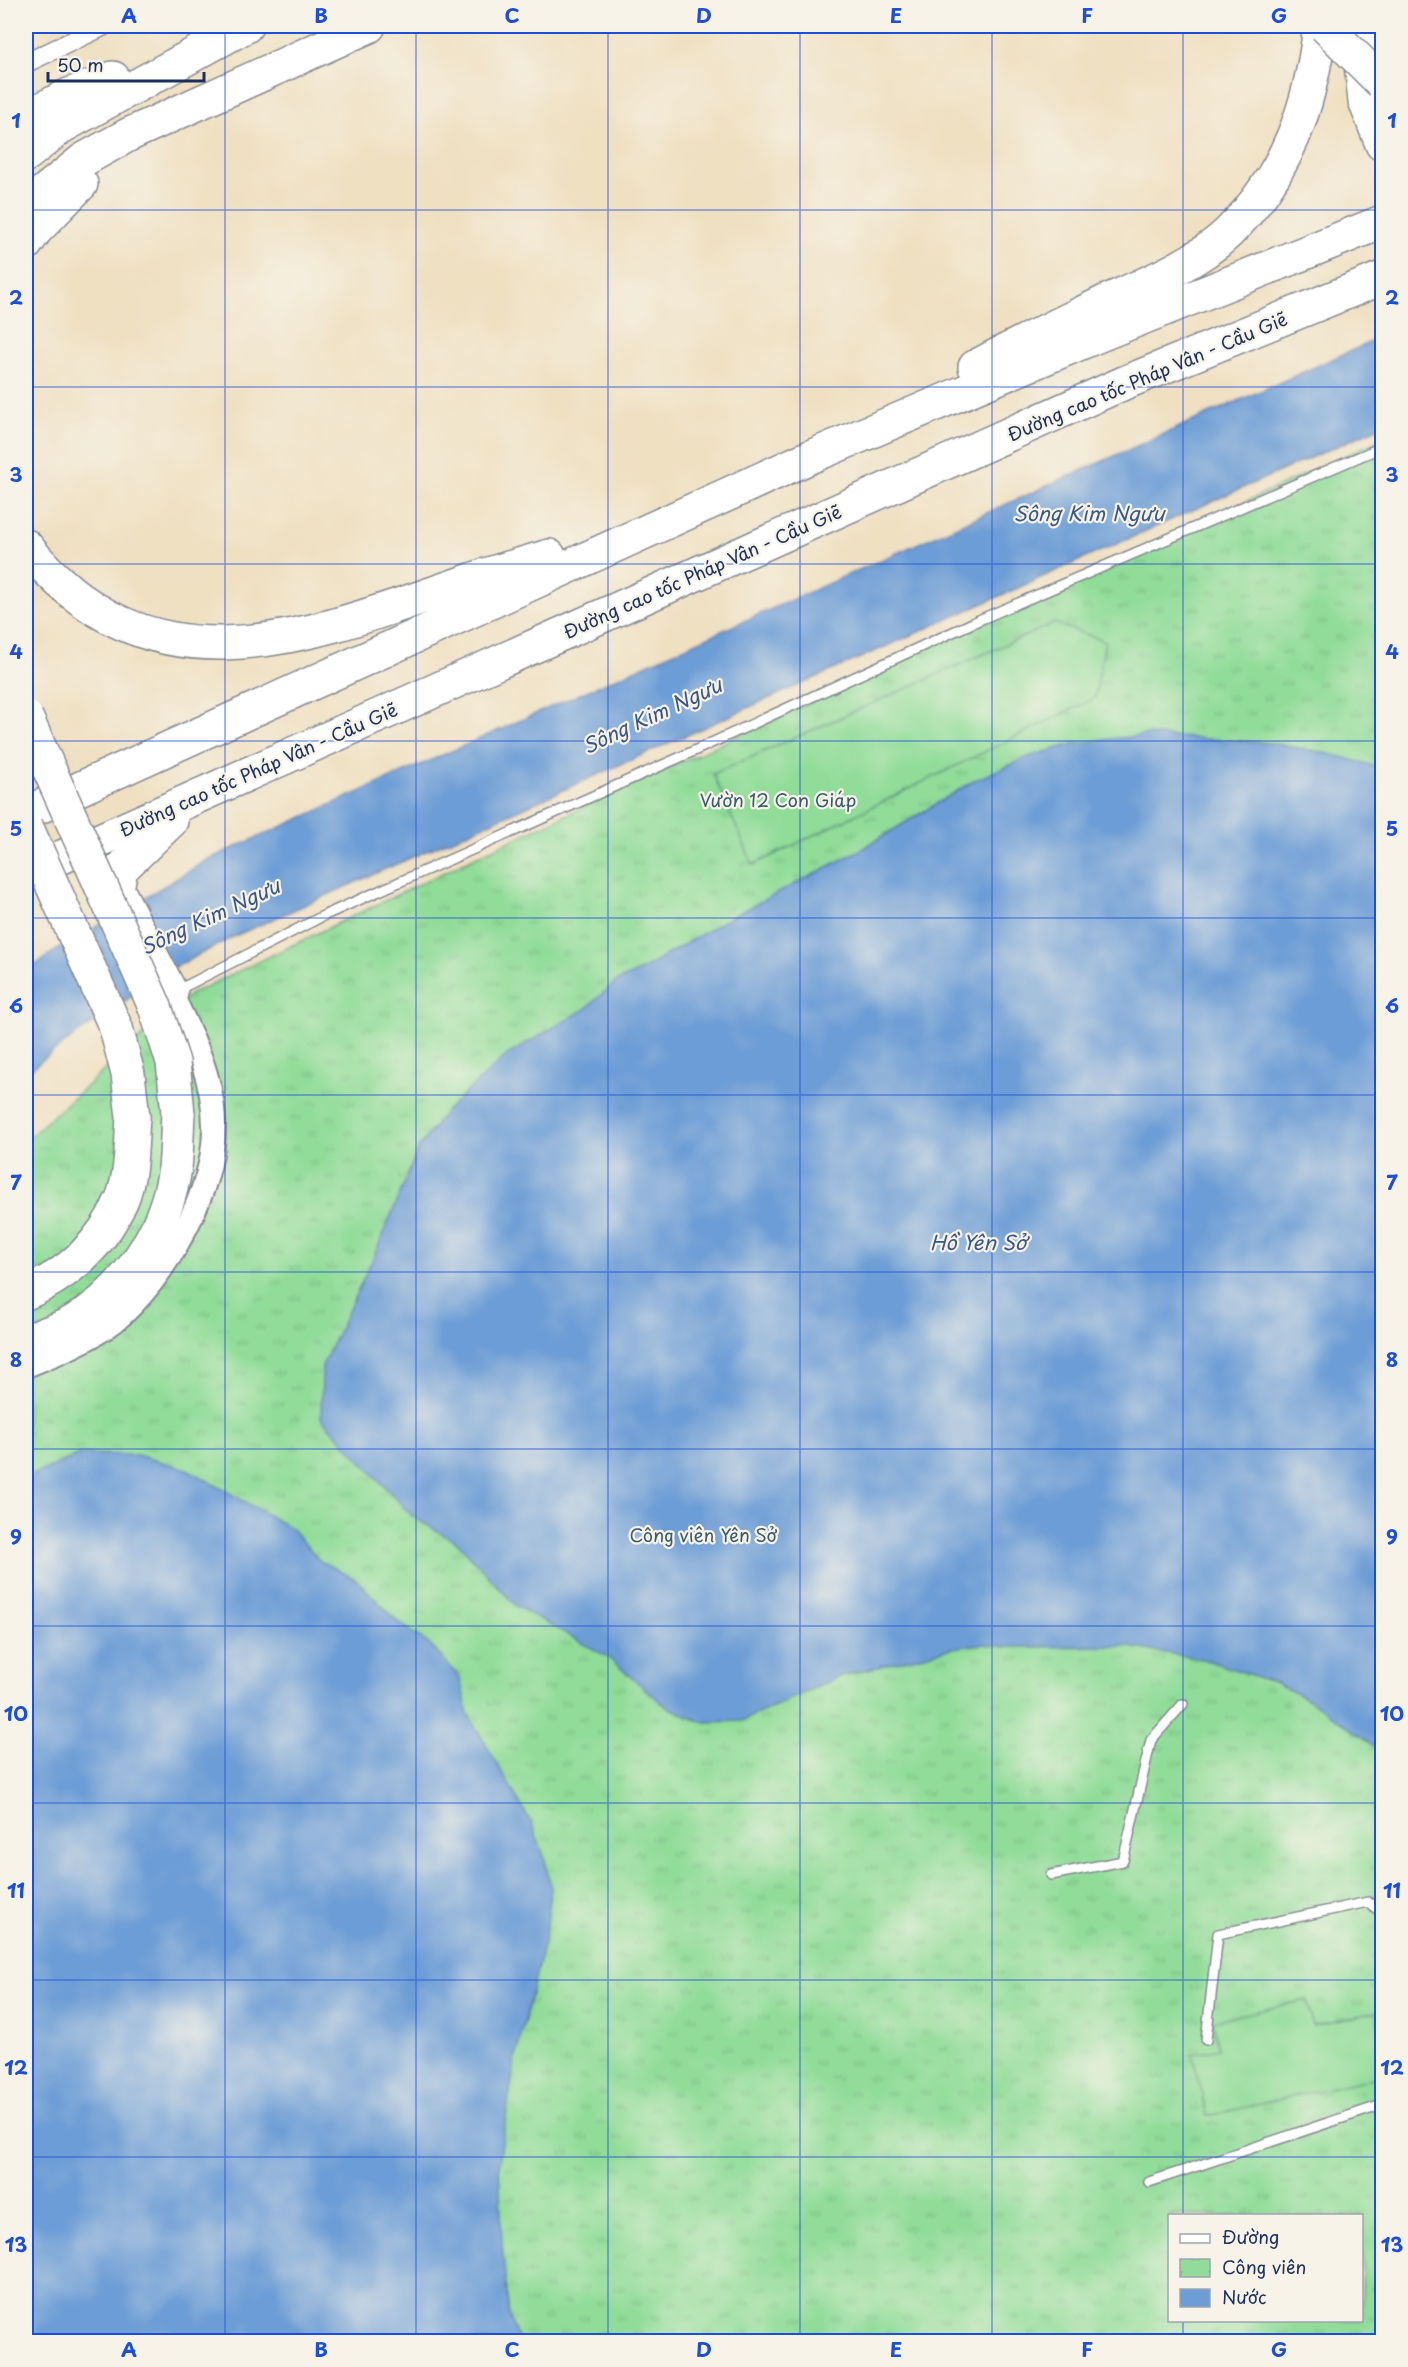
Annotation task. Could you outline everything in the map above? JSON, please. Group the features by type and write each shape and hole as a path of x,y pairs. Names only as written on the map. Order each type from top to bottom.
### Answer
{"highway":[{"path":"26,117 69,95 246,26"},
{"path":"26,155 61,127 246,26"},
{"path":"26,206 83,160 128,135 369,26"},
{"path":"810,457 1027,339 1175,270 1227,234 1259,198 1288,150 1305,109 1320,26"},
{"path":"1325,26 1383,83"},
{"path":"1357,26 1365,101 1383,144"},
{"path":"1366,26 1383,61"},
{"path":"26,244 73,190 197,102"},
{"path":"26,813 810,457 1102,334 1383,222"},
{"name":"Đường cao tốc Pháp Vân - Cầu Giẽ","path":"26,873 1124,383 1383,278"},
{"path":"26,546 64,587 94,609 128,626 170,639 214,643 264,642 370,615 474,578 671,520"},
{"path":"26,717 155,1007 173,1062 178,1113 175,1169 161,1217 141,1256 111,1295 72,1323 26,1341"},
{"path":"26,894 129,846 254,771"},
{"path":"168,986 117,889 121,868 171,821"},
{"path":"26,826 116,1028 128,1074 133,1117 130,1157 122,1197 105,1228 78,1262 49,1282 26,1293"}],"street":[{"path":"26,63 104,26"},
{"path":"26,1366 68,1349 115,1320 158,1276 187,1223 209,1174 214,1126 203,1057 168,986"}],"lane":[{"path":"168,986 683,756 979,620 1383,447"},
{"path":"1051,1875 1123,1861 1152,1740 1183,1704"},
{"path":"1206,2040 1218,1934 1368,1902 1383,1913"},
{"path":"1149,2182 1383,2105"}],"green space":[{"name":"Công viên Yên Sở","path":"1382,439 1382,2341 26,2342 26,1140 189,995 486,852"},
{"name":"Vườn 12 Con Giáp","path":"1054,623 1105,641 1095,698 753,865 713,774"},
{"path":"1307,2000 1313,2026 1376,2012 1382,2041 1382,2076 1207,2116 1192,2054 1219,2048 1213,2021"}],"water":[{"name":"Sông Kim Ngưu","path":"1382,337 1382,426 233,937 170,970 70,1039 26,1073 26,972 50,954 209,859"},
{"name":"Hồ Yên Sở","path":"1146,735 1271,743 1326,753 1382,768 1382,1753 1309,1700 1276,1683 1203,1659 1123,1646 1008,1647 983,1644 951,1648 838,1677 742,1721 702,1722 667,1707 606,1656 516,1606 458,1543 413,1517 321,1418 322,1366 375,1254 419,1147 447,1110 507,1055 585,1009 617,981 640,971 720,923 862,849 975,780 1031,756 1076,743"},
{"path":"81,1454 137,1455 187,1469 291,1528 320,1561 356,1579 398,1622 429,1644 460,1678 468,1714 532,1824 544,1856 551,1888 546,1934 515,2060 499,2163 502,2244 509,2316 519,2341 26,2341 26,1481 32,1475"}]}
